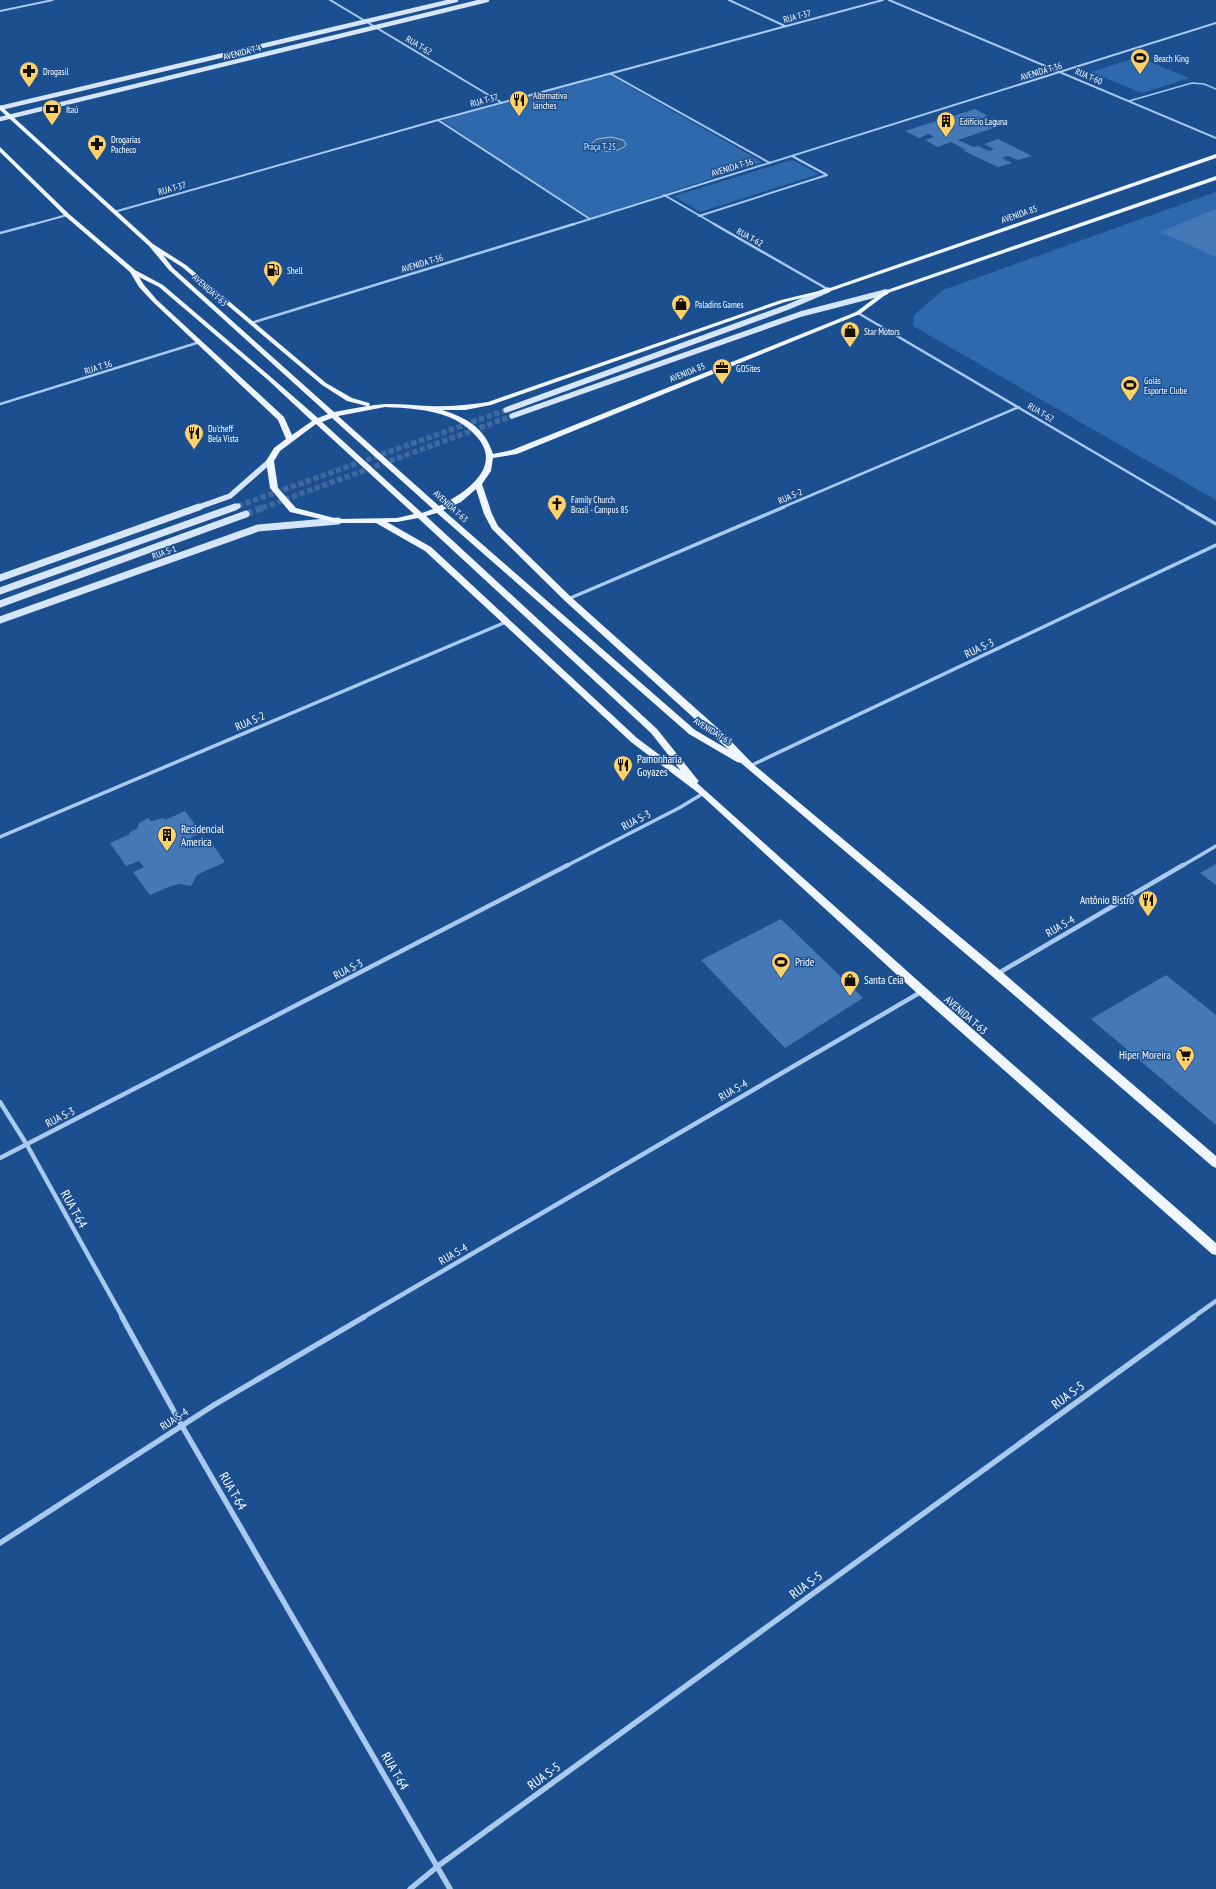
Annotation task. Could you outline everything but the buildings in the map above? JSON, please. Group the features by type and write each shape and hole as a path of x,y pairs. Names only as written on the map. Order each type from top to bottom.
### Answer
{"main road":[{"name":"AVENIDA T-4","path":"0,108 456,0"},
{"name":"AVENIDA T-4","path":"0,119 488,0"},
{"name":"AVENIDA T-63","path":"0,108 151,245 171,269 473,541 692,732 750,766"},
{"name":"AVENIDA T-63","path":"0,149 67,215 133,271 161,286 270,380 454,546 654,731 704,793"},
{"name":"AVENIDA 85","path":"506,410 788,307 829,290 1216,156"},
{"name":"AVENIDA 85","path":"512,416 801,314 886,292 1216,178"},
{"name":"AVENIDA T-63","path":"151,245 184,266 324,384 348,399 360,404 385,405"},
{"name":"AVENIDA T-63","path":"133,271 141,286 281,419 290,439"},
{"name":"AVENIDA 85","path":"428,408 465,408 489,404 783,301 829,290"},
{"name":"AVENIDA 85","path":"490,457 514,452 858,313 886,292"},
{"path":"0,578 230,496 270,461 277,450 290,439 310,424 338,413 385,405 428,408 453,416 472,427 485,441 490,457 487,471 478,484 458,500 430,513 397,520 379,521 338,521 293,510 274,488 270,461"},
{"name":"AVENIDA T-63","path":"478,484 488,514 495,527 568,599 719,734 750,766 997,974 1216,1163"},
{"name":"RUA S-1","path":"0,591 238,506"},
{"name":"RUA S-1","path":"0,604 246,514"},
{"name":"RUA S-1","path":"0,620 258,528 338,521"},
{"name":"AVENIDA T-63","path":"379,521 428,549 634,740 704,793 922,991 1216,1250"}],"street":[{"path":"0,11 53,0"},
{"name":"RUA T-62","path":"330,0 502,103"},
{"path":"729,0 786,27"},
{"name":"RUA T-37","path":"114,212 438,120 883,0"},
{"name":"RUA T-60","path":"889,0 1216,138"},
{"name":"AVENIDA T-36","path":"251,323 664,196 1216,23"},
{"path":"611,74 770,163"},
{"path":"438,120 590,219"},
{"path":"698,216 827,175 792,156"},
{"name":"RUA T-62","path":"664,196 829,290"},
{"path":"0,233 67,215"},
{"name":"RUA T-62","path":"858,313 1216,524"},
{"name":"RUA T 36","path":"0,404 200,342"},
{"name":"RUA S-2","path":"568,599 1019,407"},
{"name":"RUA S-3","path":"750,766 1216,545"},
{"name":"RUA S-2","path":"0,837 507,622"},
{"name":"RUA S-3","path":"0,1158 679,808 704,793"},
{"name":"RUA S-4","path":"997,974 1216,846"},
{"name":"RUA S-4","path":"0,1543 214,1405 922,991"},
{"name":"RUA T-64","path":"0,1102 27,1145 182,1426 450,1889"},
{"name":"RUA S-5","path":"410,1889 438,1866 1216,1301"}],"lane":[{"path":"1129,101 1192,83 1204,84 1216,89"}],"green space":[{"name":"Beach King","path":"1138,57 1189,78 1146,92 1139,92 1091,72"},
{"name":"Praça T-25","path":"610,75 762,162 591,218 507,165 442,120"},
{"path":"792,160 819,174 700,212 674,196"},
{"name":"Goiás Esporte Clube","path":"1216,192 1216,500 913,326 914,315 943,290"}],"shaded area":[{"path":"611,137 623,140 626,144 625,146 613,151 603,151 598,150 591,144 597,139"}],"tunnel":[{"path":"238,506 506,410"},
{"path":"262,508 512,416"},
{"path":"246,514 265,507"}],"place":[{"name":"Beach King","path":"1140,75"},
{"name":"Drogasil","path":"29,88"},
{"name":"Alternativa lanches","path":"519,117"},
{"name":"Itaú","path":"52,126"},
{"name":"Edifício Laguna","path":"946,138"},
{"name":"Drogarias Pacheco","path":"97,161"},
{"name":"Shell","path":"273,287"},
{"name":"Paladins Games","path":"681,321"},
{"name":"Star Motors","path":"850,348"},
{"name":"GOSites","path":"722,385"},
{"name":"Goiás Esporte Clube","path":"1130,402"},
{"name":"Du'cheff Bela Vista","path":"194,450"},
{"name":"Family Church Brasil - Campus 85","path":"557,521"},
{"name":"Pamonharia Goyazes","path":"623,782"},
{"name":"Residencial America","path":"167,852"},
{"name":"Antônio Bistrô","path":"1148,917"},
{"name":"Pride","path":"781,979"},
{"name":"Santa Ceia","path":"850,997"},
{"name":"Hiper Moreira","path":"1185,1072"}]}
